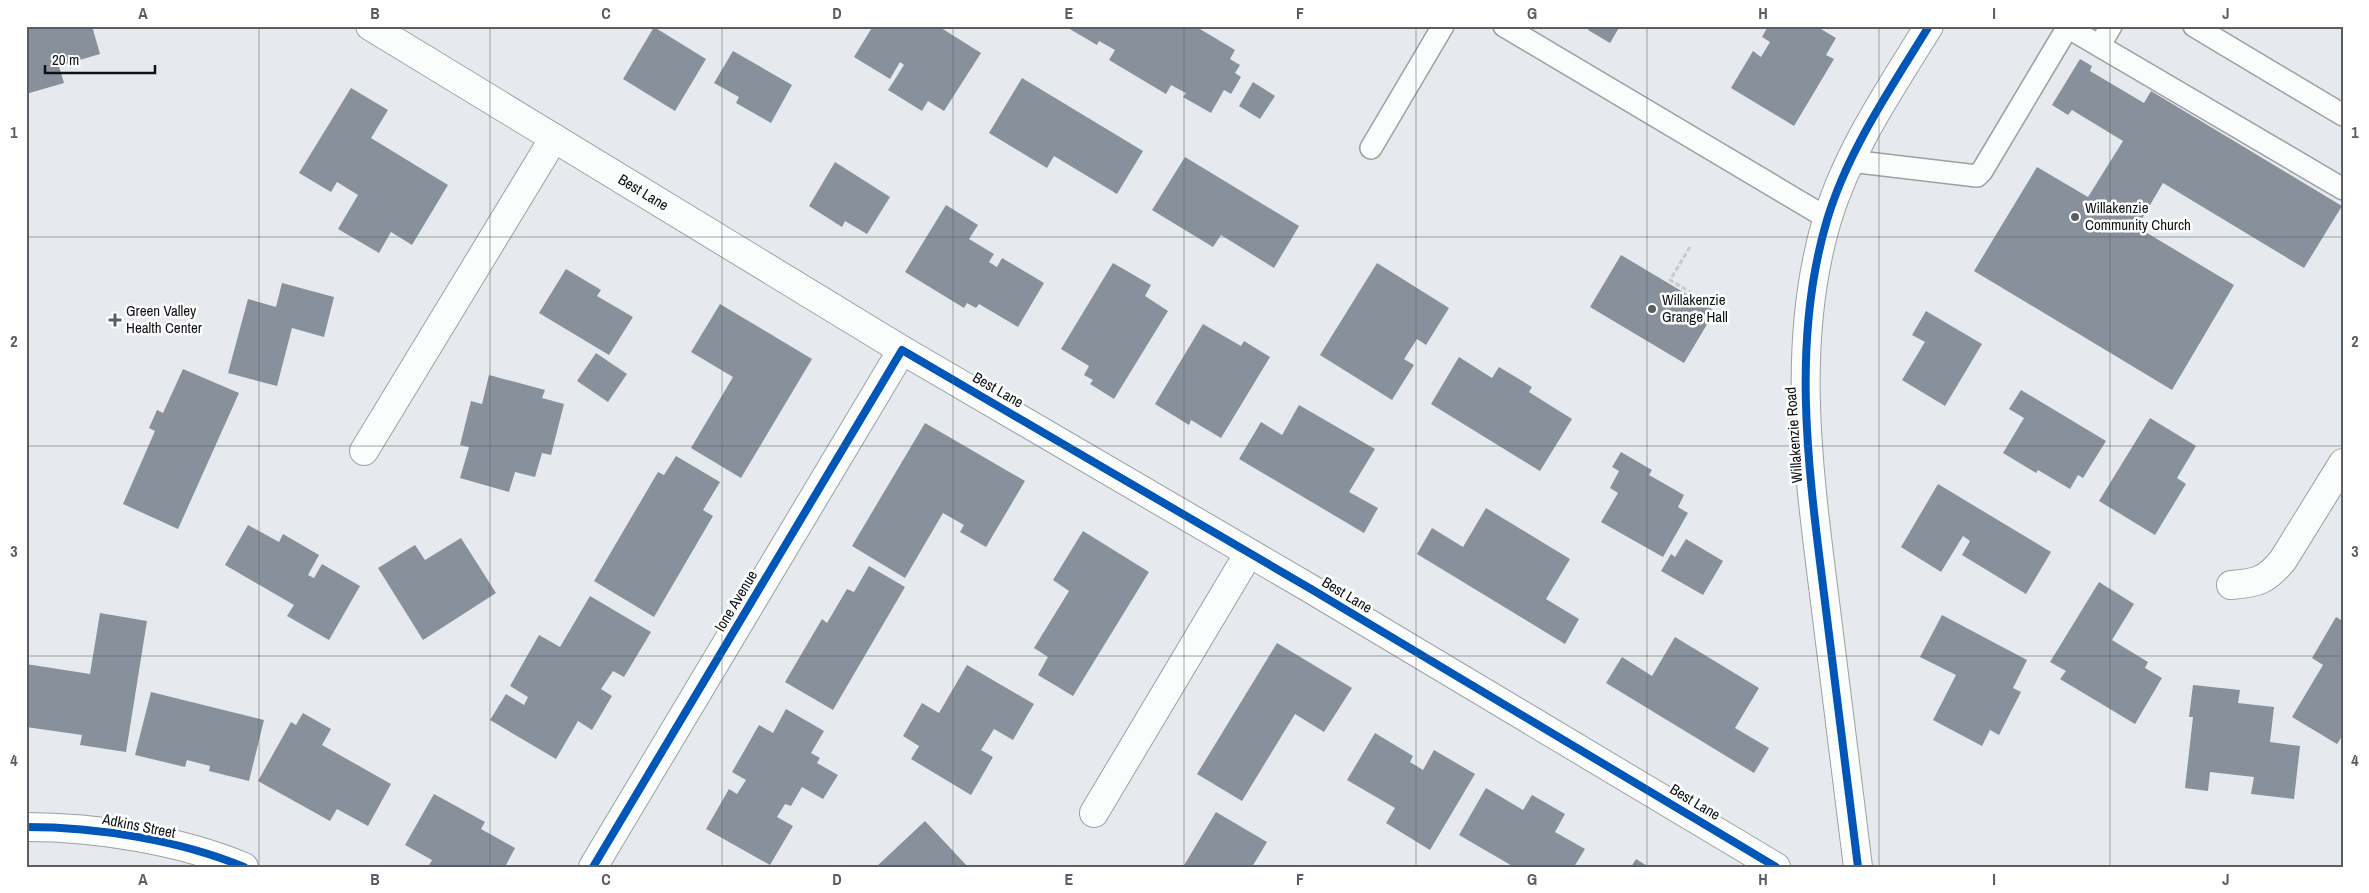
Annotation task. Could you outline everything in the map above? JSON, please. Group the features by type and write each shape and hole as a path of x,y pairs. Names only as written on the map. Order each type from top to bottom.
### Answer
{"street":[{"name":"Best Lane","path":"370,26 902,350 1249,553 1776,867"},
{"name":"Willakenzie Road","path":"1858,867 1814,521 1804,370 1809,308 1815,265 1828,218 1850,161 1867,128 1929,26"},
{"path":"364,451 554,138"},
{"name":"Ione Avenue","path":"593,867 902,350"},
{"path":"2231,585 2254,583 2265,579 2274,571 2283,560 2343,463"},
{"path":"1094,813 1249,553"},
{"name":"Adkins Street","path":"26,827 84,830 142,839 187,849 244,867"}],"lane":[{"path":"1371,148 1443,26"},
{"path":"1504,26 1828,218"},
{"path":"2100,45 2111,26"},
{"path":"2194,26 2343,115"},
{"path":"1850,161 1977,176 1982,171 2063,35 2068,31 2074,31 2343,189"}],"path":[{"path":"1232,26 1237,26"},
{"path":"1690,247 1670,280 1705,301 1703,304"}],"building":[{"path":"26,26 92,26 100,54 59,66 64,83 26,94"},
{"path":"873,26 938,26 981,53 944,111 928,101 922,111 888,90 904,65 900,62 890,79 854,57"},
{"path":"1069,26 1178,26 1182,28 1183,26 1195,26 1235,50 1230,59 1240,65 1235,73 1241,77 1231,94 1224,90 1211,113 1183,97 1186,93 1171,85 1166,94 1109,60 1115,50 1099,41 1097,45 1068,28"},
{"path":"1590,26 1620,26 1610,43 1588,30"},
{"path":"1768,26 1816,26 1836,38 1826,55 1834,59 1794,126 1731,88 1753,51 1761,57 1770,42 1762,37"},
{"path":"654,27 706,59 675,111 623,79"},
{"path":"733,51 792,85 771,123 736,103 739,97 714,83"},
{"name":"Willakenzie Community Church","path":"2080,59 2092,66 2090,71 2144,103 2151,91 2342,206 2304,268 2163,183 2137,227 2234,285 2172,390 1974,271 2037,167 2088,197 2123,141 2072,110 2068,115 2052,105"},
{"path":"1022,78 1143,151 1117,194 1054,156 1047,168 989,133"},
{"path":"1253,82 1275,96 1260,119 1239,106"},
{"path":"351,88 388,110 371,138 448,185 412,245 391,232 379,253 338,229 358,195 337,182 331,192 299,173"},
{"path":"1185,157 1299,226 1274,268 1221,235 1213,247 1152,210"},
{"path":"835,162 890,197 867,234 845,221 842,227 809,206"},
{"path":"946,205 978,225 969,239 994,254 989,262 997,267 1002,258 1044,283 1018,327 979,304 976,308 967,303 964,308 905,272"},
{"name":"Willakenzie Grange Hall","path":"1621,255 1715,311 1684,363 1590,307"},
{"path":"1113,263 1151,285 1145,296 1168,311 1114,399 1090,384 1093,380 1084,375 1089,366 1061,349"},
{"path":"1377,263 1449,308 1426,345 1417,339 1404,359 1414,365 1392,400 1320,355"},
{"path":"566,269 601,290 597,296 633,317 609,355 539,313"},
{"path":"282,283 334,297 324,337 292,328 277,386 228,373 248,299 276,307"},
{"path":"720,304 812,359 741,478 691,448 733,377 691,352"},
{"path":"1926,311 1982,344 1945,406 1902,380 1925,342 1912,335"},
{"path":"1203,324 1241,346 1244,341 1270,357 1221,438 1191,420 1189,425 1155,404"},
{"path":"596,353 627,374 608,402 577,381"},
{"path":"1459,357 1492,378 1499,367 1532,387 1529,392 1572,419 1540,471 1431,404"},
{"path":"183,369 239,393 178,529 123,504 155,431 149,428 157,410 163,413"},
{"path":"489,375 545,390 542,398 564,404 551,455 542,453 535,477 515,472 509,492 460,478 469,447 460,445 471,401 482,404"},
{"path":"2021,390 2106,441 2083,478 2078,475 2070,489 2038,470 2036,473 2003,453 2024,418 2009,409"},
{"path":"1299,405 1375,449 1349,492 1378,508 1364,533 1239,459 1261,422 1282,435"},
{"path":"2150,418 2196,446 2177,478 2186,484 2155,535 2099,501"},
{"path":"925,423 1025,481 986,547 960,532 964,525 943,513 905,578 852,546"},
{"path":"1621,452 1652,470 1649,475 1684,495 1678,507 1688,513 1663,557 1601,522 1618,493 1610,488 1619,471 1612,467"},
{"path":"676,456 720,482 703,510 713,516 654,617 594,581 658,472 664,475"},
{"path":"1938,484 2051,552 2026,594 1962,555 1970,541 1963,536 1941,572 1901,547"},
{"path":"1486,508 1570,559 1546,599 1579,619 1565,644 1417,554 1432,528 1463,547"},
{"path":"248,525 279,542 283,534 319,555 308,575 314,578 322,564 360,586 329,640 287,616 294,605 225,565"},
{"path":"1083,531 1149,572 1073,696 1038,675 1048,657 1034,648 1069,591 1053,580"},
{"path":"461,538 496,593 423,640 378,568 415,545 425,560"},
{"path":"1686,539 1723,561 1703,595 1661,571 1671,554 1675,557"},
{"path":"869,566 905,587 833,710 785,682 822,619 827,623 847,589 854,592"},
{"path":"2099,582 2134,604 2112,640 2148,662 2145,668 2162,678 2135,724 2060,679 2066,671 2050,662"},
{"path":"590,596 651,632 624,677 613,671 601,689 612,696 592,730 578,721 556,759 490,720 506,694 524,705 528,697 510,686 539,635 560,647"},
{"path":"100,613 147,621 126,752 80,745 82,735 26,727 26,664 90,674"},
{"path":"1942,615 2027,660 2013,688 2021,692 1999,735 1990,730 1982,746 1933,720 1956,675 1920,657"},
{"path":"2336,617 2343,621 2343,735 2337,744 2292,717 2323,665 2312,658"},
{"path":"1675,637 1759,688 1735,728 1769,748 1754,773 1606,683 1622,657 1652,676"},
{"path":"1277,643 1352,688 1324,732 1295,714 1242,801 1197,774"},
{"path":"967,665 1034,704 1013,740 994,729 981,750 993,757 971,795 911,759 919,746 903,736 922,703 939,713"},
{"path":"2193,685 2240,690 2238,703 2274,707 2270,742 2300,746 2294,799 2251,794 2254,777 2210,772 2208,791 2185,788 2193,717 2189,717"},
{"path":"151,692 264,720 249,781 209,771 210,766 187,760 185,767 135,755"},
{"path":"786,709 824,731 811,753 820,758 817,763 838,775 823,799 802,787 791,806 785,804 777,817 793,826 770,865 706,829 729,789 737,794 746,780 732,772 759,725 773,733"},
{"path":"303,713 331,729 322,745 391,784 368,826 337,809 330,821 258,781 291,722 296,725"},
{"path":"1375,733 1413,756 1410,762 1423,770 1434,750 1475,774 1430,850 1386,823 1395,808 1347,780"},
{"path":"1486,788 1523,810 1532,795 1565,814 1555,832 1585,849 1574,867 1514,867 1459,835"},
{"path":"434,794 485,822 481,829 515,848 505,867 428,867 432,860 405,845"},
{"path":"1216,812 1267,842 1252,867 1183,867"},
{"path":"925,821 968,867 876,867"},
{"path":"1636,859 1649,867 1631,867"}],"cycle path":[{"path":"1858,867 1813,506 1806,410 1809,314 1816,267 1827,220 1846,169 1858,144 1929,26"},
{"path":"593,867 902,350 1311,589 1776,867"},
{"path":"26,827 81,829 165,842 244,867"}],"place":[{"name":"Willakenzie Community Church","path":"2075,217"},
{"name":"Willakenzie Grange Hall","path":"1652,309"},
{"name":"Green Valley Health Center","path":"115,320"}]}
